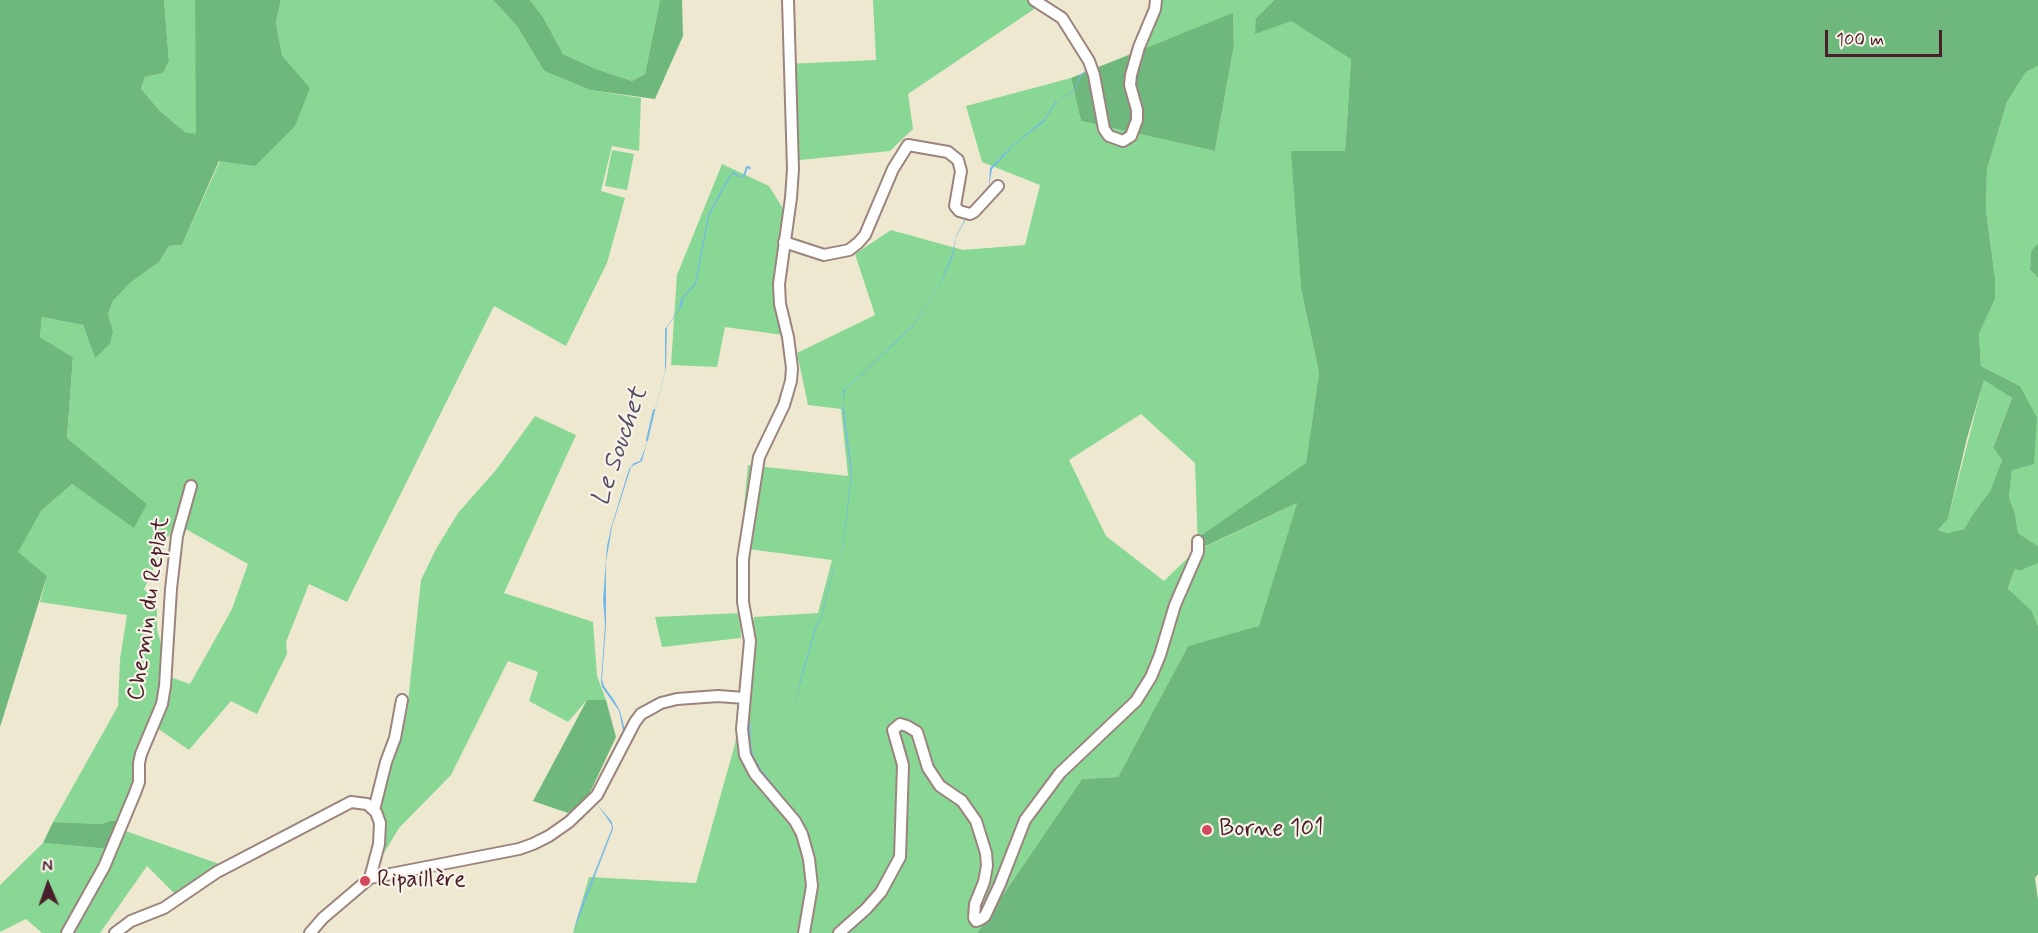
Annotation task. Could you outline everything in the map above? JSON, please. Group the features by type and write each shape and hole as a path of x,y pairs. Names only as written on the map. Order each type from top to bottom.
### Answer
{"street":[{"path":"788,0 793,169 779,294 790,353 791,374 784,405 759,457 743,559 743,602 750,641 741,729 745,755 754,774 795,822 807,849 812,886 804,933"},
{"path":"1034,0 1062,18 1089,61 1094,75 1104,129 1109,136 1123,141 1131,136 1137,120 1131,75 1138,47 1155,9 1156,0"},
{"path":"784,242 824,255 849,250 858,243 865,235 893,169 908,145 948,152 957,160 961,171 955,206 959,212 970,214 974,212 998,186"},
{"name":"Chemin du Replat","path":"67,933 104,867 126,817 139,782 141,754 162,704 177,536 191,486"},
{"path":"839,933 881,892 900,857 903,765 893,730 900,724 917,732 928,768 940,786 962,801 976,821 986,853 987,866 984,882 975,904 974,918 976,921 981,919 985,916 1000,884 1025,820 1060,773 1136,700 1150,677 1160,655 1175,604 1198,552 1198,541"},
{"path":"310,933 370,878 506,852 533,844 569,822 597,795 626,737 641,714 661,703 677,699 718,696 744,698"},
{"path":"374,810 386,762 395,738 402,700"},
{"path":"115,933 131,921 164,908 216,872 341,805 351,802 362,802 374,810 380,824 381,831 370,878"}],"green space":[{"path":"0,0 164,0 169,61 163,73 145,77 141,89 160,111 185,132 196,134 195,0 281,0 276,23 282,55 310,88 295,126 255,166 219,161 182,245 169,246 159,262 130,283 113,301 108,314 113,330 110,344 95,358 83,325 42,317 40,337 73,357 67,438 147,504 134,528 72,484 41,511 18,552 47,576 0,727"},
{"path":"164,0 195,0 197,135 185,132 160,111 141,89 145,77 163,73 169,61"},
{"path":"281,0 493,0 517,26 544,71 590,90 641,98 639,151 612,146 601,191 625,198 607,263 566,346 494,306 347,602 309,584 286,642 287,654 257,714 231,701 189,750 157,728 120,821 109,821 102,824 53,822 118,706 120,659 127,615 40,602 47,576 17,552 41,511 72,484 134,527 147,504 67,438 73,357 40,337 42,317 83,325 95,357 113,329 108,314 113,301 130,283 159,262 169,246 182,245 220,161 310,88 282,55 276,23","holes":["175,523 248,564 232,609 190,684 170,677 157,629 157,604 144,589"]},
{"path":"493,0 530,0 543,17 563,54 596,69 632,81 645,74 660,0 682,0 683,36 655,99 590,90 544,71 517,26"},
{"path":"530,0 660,0 645,74 632,81 596,69 563,54 543,17"},
{"path":"873,0 1037,0 1043,3 908,94 913,129 890,151 790,161 787,64 876,60"},
{"path":"1151,0 1274,0 1256,18 1291,21 1351,58 1345,152 1292,151 1301,289 1319,373 1306,464 1200,536 1205,547 1297,503 1259,627 1188,646 1118,777 1082,779 977,933 573,933 589,877 696,883 735,744 754,617 818,613 832,560 740,548 748,465 848,476 841,409 808,405 797,353 875,315 855,254 891,230 963,250 1025,245 1040,185 982,162 966,106 1071,78 1081,121 1215,151 1234,45 1233,14 1138,51 1151,9","holes":["1141,414 1195,463 1198,548 1164,581 1106,536 1069,460"]},
{"path":"1274,0 2038,0 2038,66 2026,72 2007,102 1987,169 1986,210 1995,278 1995,299 1979,334 1981,366 2020,386 2037,418 2034,464 2012,470 2009,498 2015,513 2018,533 2038,546 2038,563 2020,571 2015,569 2008,589 2032,611 2038,626 2038,874 2035,878 2038,933 977,933 1082,779 1118,777 1188,646 1259,626 1297,503 1204,547 1200,536 1306,463 1319,373 1301,289 1291,151 1345,151 1351,59 1291,21 1255,34 1256,18","holes":["1984,380 2012,398 1993,447 2002,460 1990,491 1964,529 1948,533 1938,530 1948,519 1967,438"]},
{"path":"1233,13 1234,45 1215,151 1081,121 1071,78"},
{"path":"2038,66 2038,243 2031,251 2030,270 2038,278 2038,546 2018,533 2015,513 2009,498 2020,386 1981,366 1979,334 1995,299 1995,278 1986,210 1987,169 2007,102 2026,72"},
{"path":"612,150 634,154 627,190 605,186"},
{"path":"722,164 769,186 787,215 782,240 783,335 725,327 717,367 671,365 677,275"},
{"path":"2038,243 2038,278 2030,270 2031,251"},
{"path":"1984,379 2012,398 1993,446 2002,460 1990,491 1964,529 1948,533 1938,530 1948,519"},
{"path":"535,416 576,435 504,593 593,622 597,676 606,700 587,700 568,722 529,701 538,672 508,661 451,775 399,828 372,873 381,799 408,702 421,580 436,549 458,513 496,470"},
{"path":"2038,563 2038,626 2032,611 2008,590 2015,569 2020,571"},
{"path":"740,613 741,638 662,647 655,617"},
{"path":"587,700 606,700 616,737 587,799 568,813 533,801"},
{"path":"109,821 120,821 109,849 43,843 53,822 102,824"},
{"path":"117,828 222,865 178,897 147,866 100,933 42,933 26,919 0,932 0,885 43,843 109,849"}],"water":[{"path":"1089,68 1081,76 1075,90 1057,101 1044,122 1016,143 992,169 989,187 972,208 956,237 953,256 941,283 914,325 845,390 843,401 843,391 914,324 940,284 952,255 956,236 972,206 989,185 990,168 1015,143 1045,119 1055,102 1075,89 1080,75"},
{"path":"733,172 742,177 745,173 742,178 731,175 709,216 696,284 683,298 682,306 667,327 666,368 642,461 631,467 612,527 606,562 606,625 602,679 620,711 625,730 608,766 623,730 619,711 601,682 605,624 603,600 607,546 611,528 629,469 634,463 640,461 645,448 665,371 665,329 679,309 681,299 695,283 708,215 729,176"},
{"path":"843,401 852,473 842,550 851,474"},
{"path":"838,561 832,575 822,616 817,625 794,709 801,677 816,625 821,617 832,573"},
{"path":"597,804 612,822 613,829 573,933 612,828"}],"waterway":[{"name":"Le Souchet","path":"744,176 747,167 750,168"},
{"name":"Le Souchet","path":"647,440 654,410"},
{"path":"749,718 753,757 778,792"}],"place":[{"name":"Borne 101","path":"1207,830"},
{"name":"Ripaillère","path":"365,881"}]}
